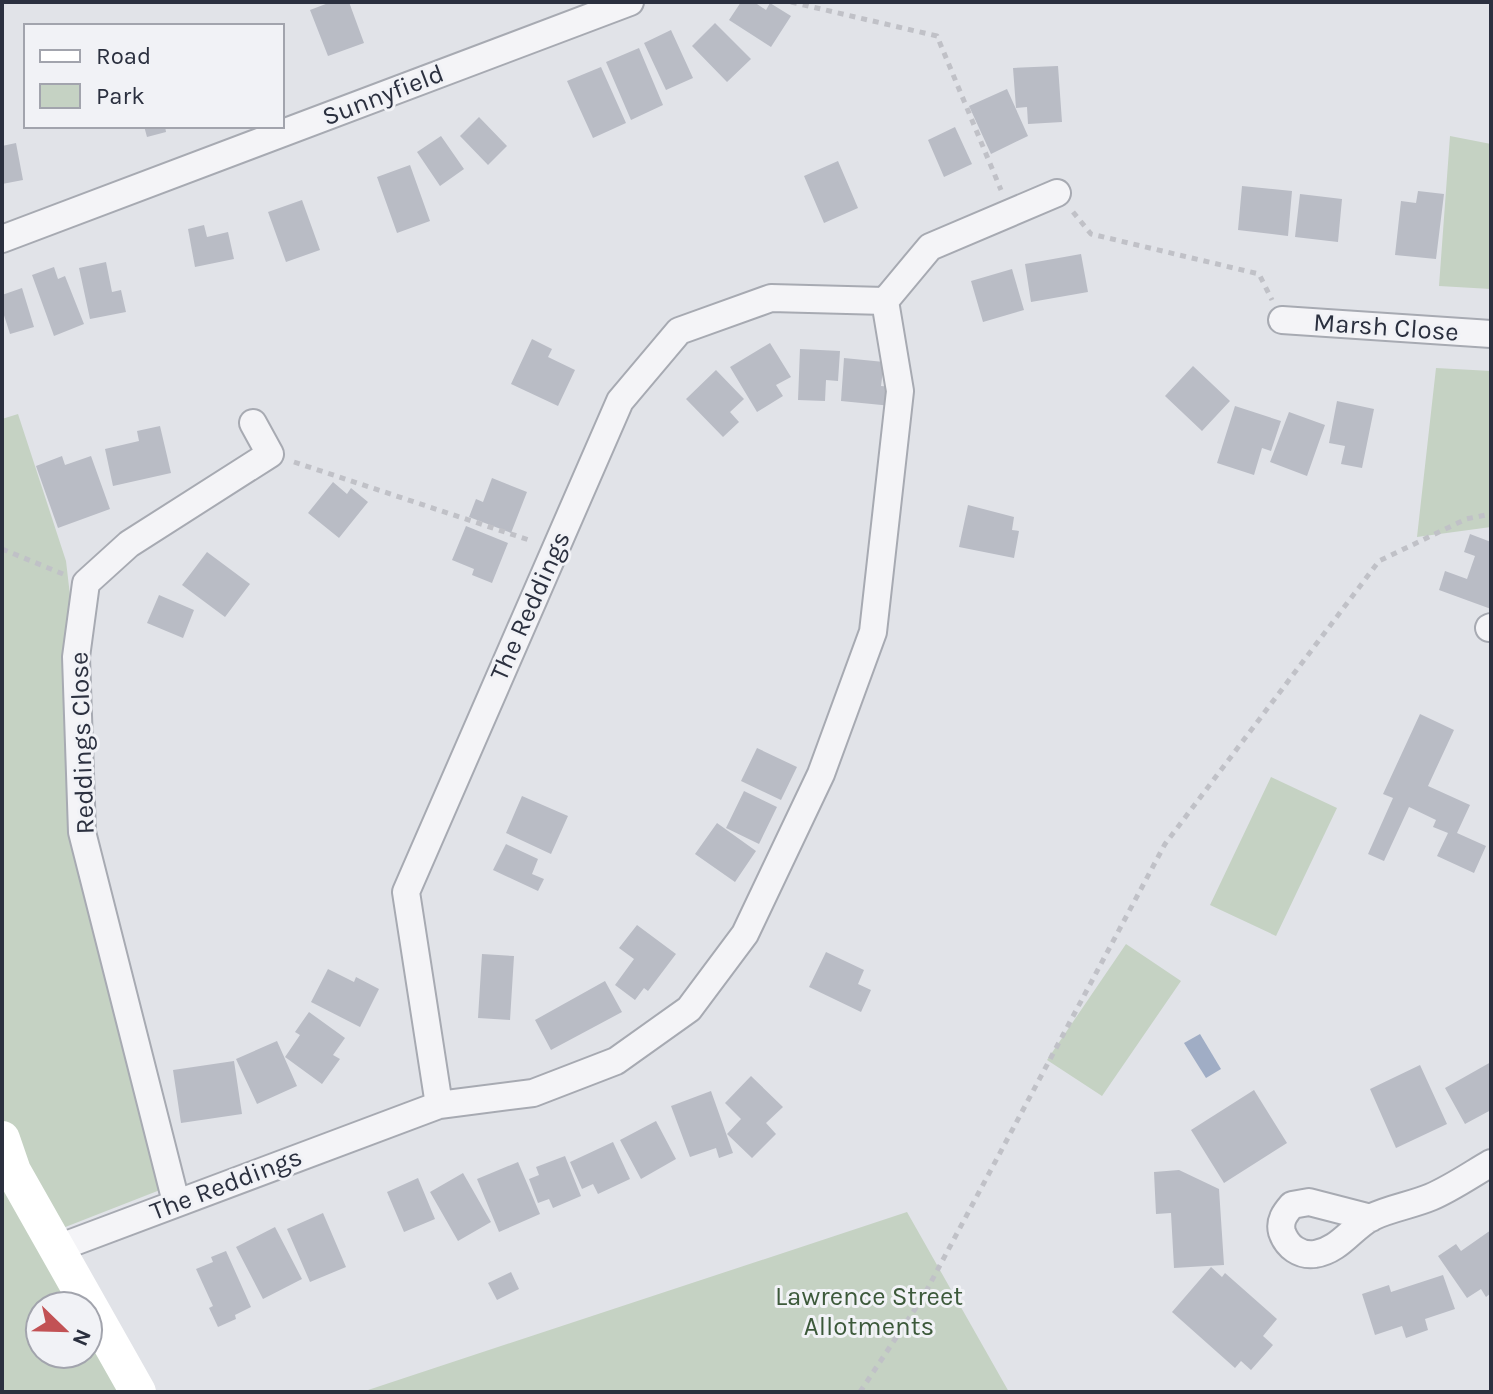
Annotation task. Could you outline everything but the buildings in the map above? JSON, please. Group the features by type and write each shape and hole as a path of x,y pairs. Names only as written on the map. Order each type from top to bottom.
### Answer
{"street":[{"name":"Sunnyfield","path":"2,239 630,2"},
{"path":"885,301 930,247 1057,193"},
{"name":"The Reddings","path":"58,1248 439,1105 533,1093 616,1061 689,1009 745,934 821,774 873,632 900,391 885,301 771,298 679,331 620,401 406,892 439,1105"},
{"name":"Marsh Close","path":"1282,320 1491,334"},
{"path":"86,583 129,544 270,454 253,423"},
{"name":"Reddings Close","path":"86,583 76,657 82,832 176,1202"},
{"path":"2,1139 13,1171 138,1392"},
{"path":"1371,1218 1433,1196 1491,1163"}],"path":[{"path":"791,2 937,36 1011,213"},
{"path":"1057,193 1091,234 1259,274 1282,320"},
{"path":"270,454 555,548"},
{"path":"860,1392 923,1297 1165,844 1379,561 1466,519 1491,514"},
{"path":"2,549 86,583"}],"green space":[{"path":"1450,136 1491,144 1491,289 1439,286"},
{"path":"1436,368 1491,371 1491,527 1417,537"},
{"path":"18,414 66,561 76,647 83,838 160,1190 50,1233 82,1290 24,1290 24,1370 104,1370 104,1331 138,1392 2,1392 2,419"},
{"path":"1271,777 1337,808 1276,936 1210,905"},
{"path":"1126,944 1181,981 1102,1096 1047,1060"},
{"name":"Lawrence Street Allotments","path":"907,1212 1009,1392 362,1392"}],"water":[{"path":"1200,1034 1221,1069 1206,1078 1184,1043"}]}
